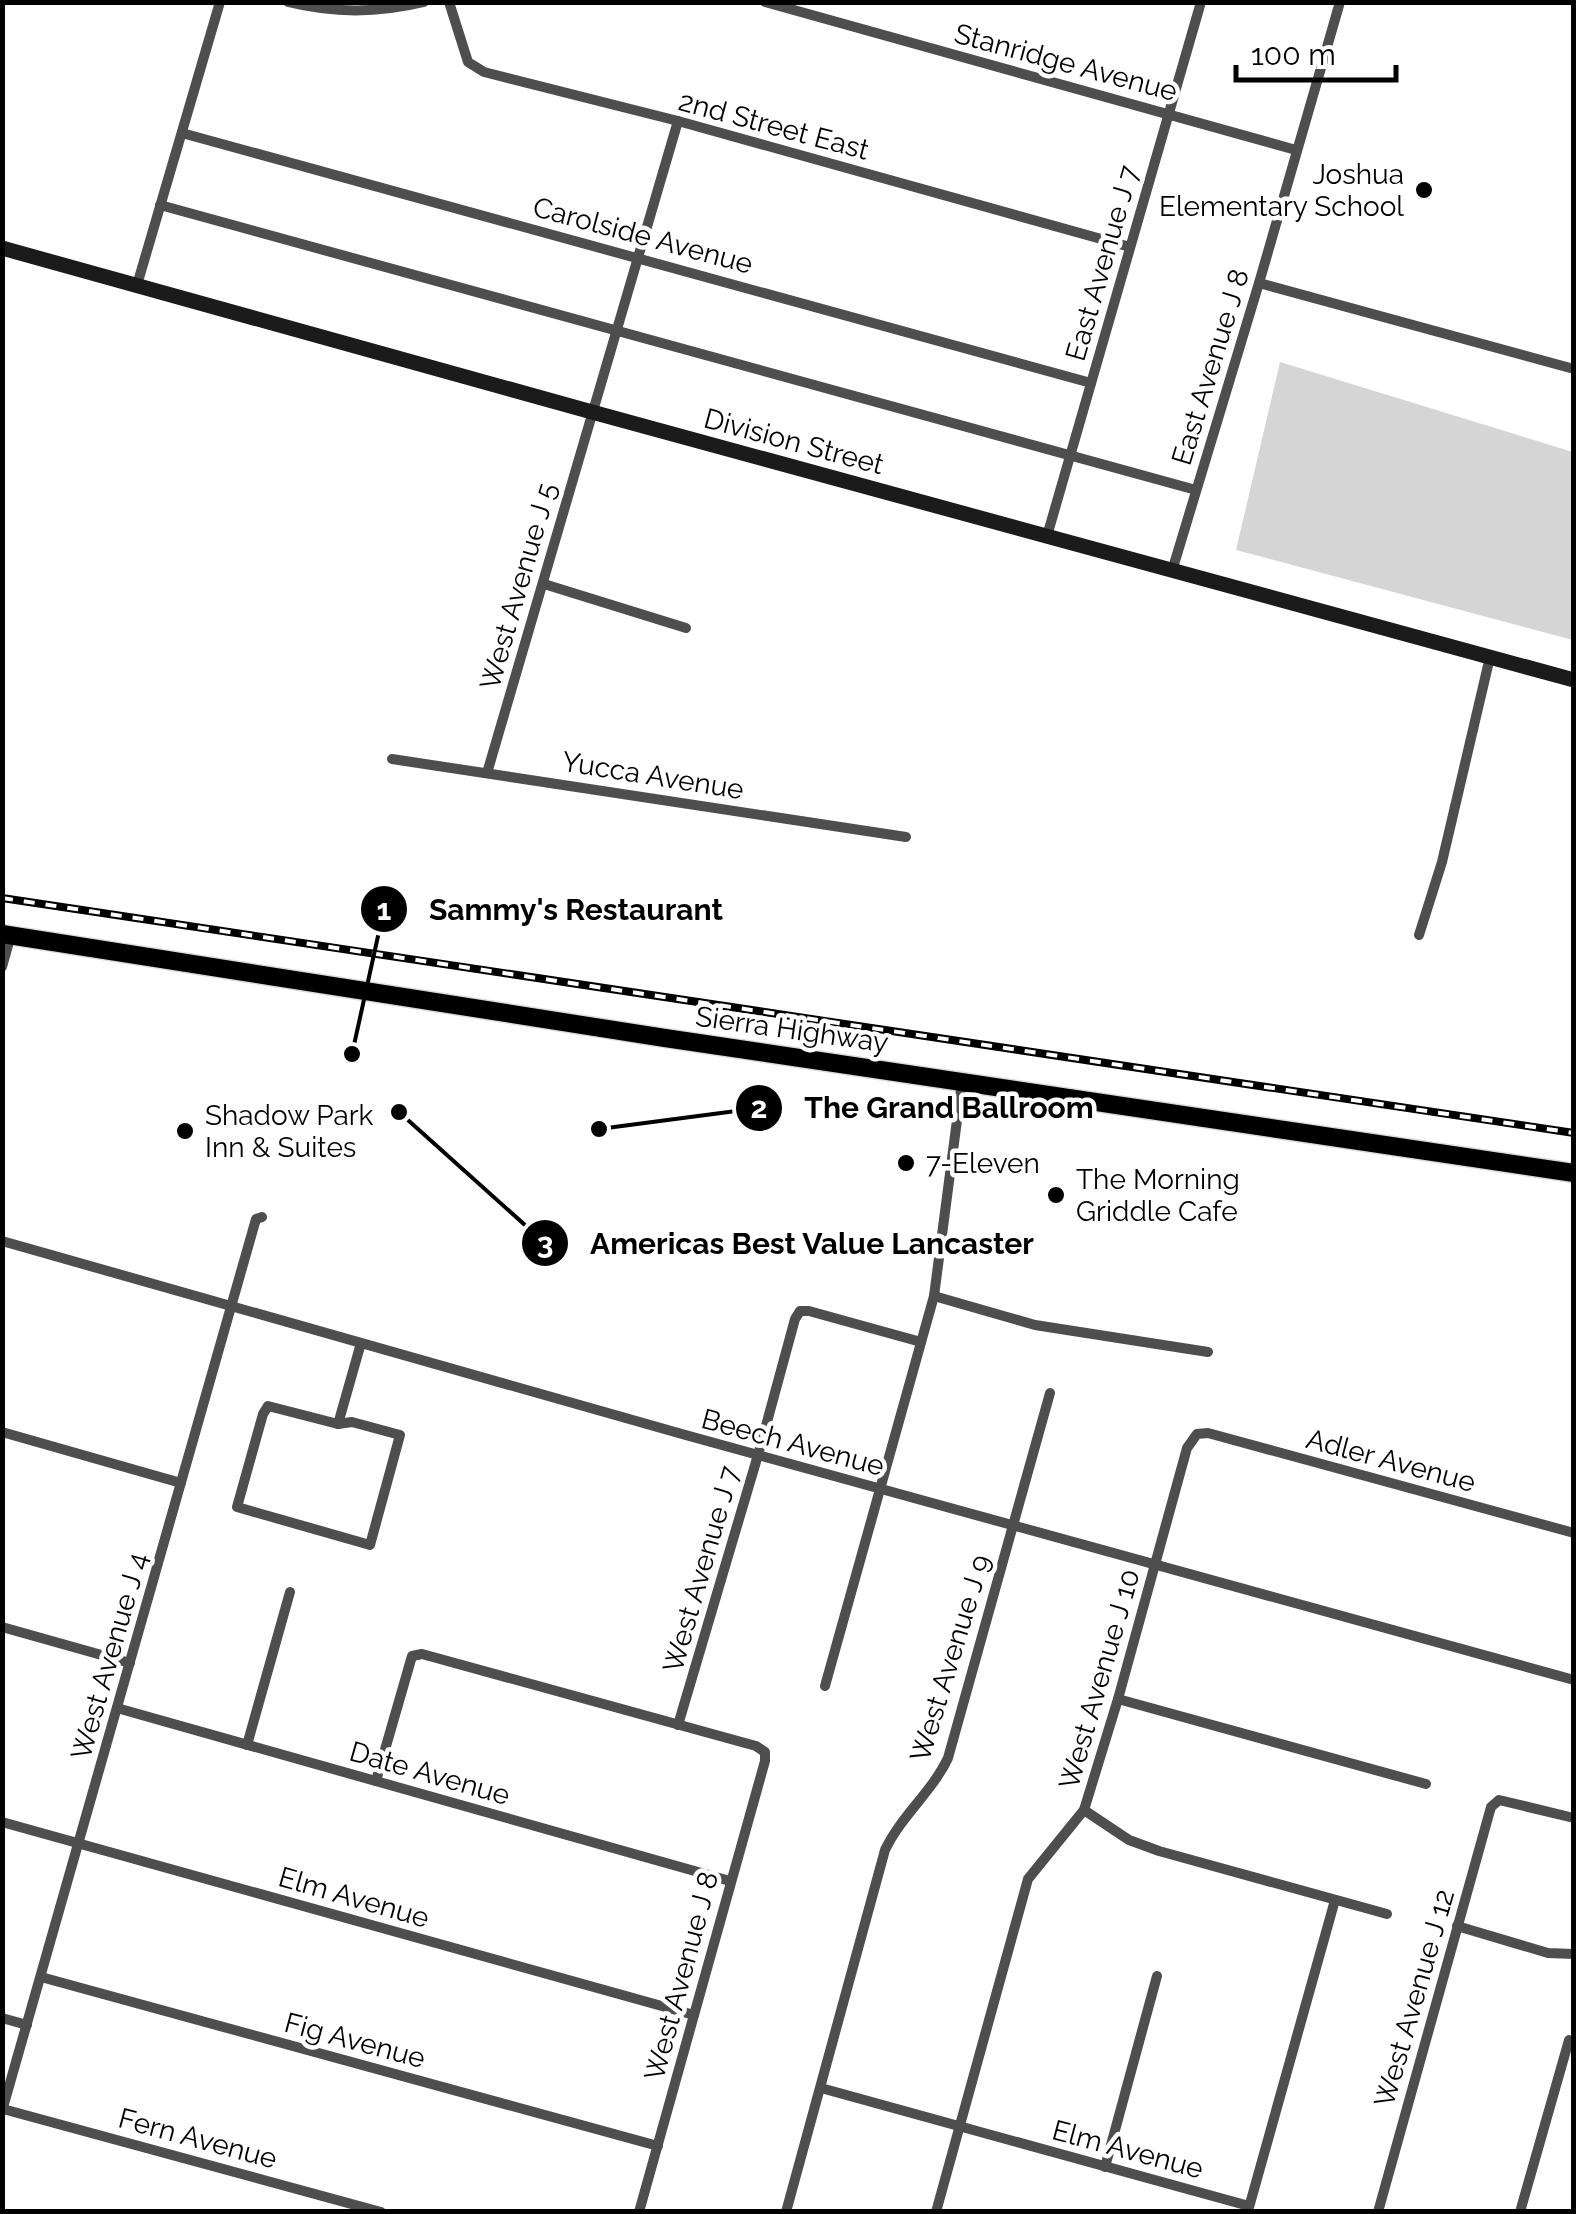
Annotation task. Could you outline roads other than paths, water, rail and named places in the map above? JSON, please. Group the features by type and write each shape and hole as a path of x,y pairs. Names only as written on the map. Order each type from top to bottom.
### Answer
{"main road":[{"name":"Division Street","path":"2,248 1574,680"},
{"name":"Sierra Highway","path":"7,934 1574,1174"}],"street":[{"path":"137,285 220,2"},
{"path":"288,2 362,12 424,2"},
{"name":"2nd Street East","path":"449,2 468,62 484,72 1130,247"},
{"name":"Stanridge Avenue","path":"766,2 1296,150"},
{"name":"East Avenue J 7","path":"1047,536 1202,2"},
{"name":"East Avenue J 8","path":"1172,571 1340,2"},
{"name":"West Avenue J 5","path":"487,772 678,122"},
{"name":"Carolside Avenue","path":"182,133 1091,383"},
{"path":"160,205 1196,490"},
{"path":"1259,282 1574,370"},
{"path":"544,584 686,628"},
{"path":"1418,936 1442,862 1490,657"},
{"name":"Yucca Avenue","path":"392,758 906,838"},
{"path":"2,966 7,934"},
{"path":"825,1686 934,1296 962,1082"},
{"name":"West Avenue J 4","path":"3,2110 256,1219 262,1218"},
{"name":"Beech Avenue","path":"2,1241 1574,1680"},
{"path":"934,1296 1035,1325 1208,1352"},
{"name":"West Avenue J 7","path":"678,1725 800,1311 921,1342"},
{"path":"338,1424 361,1342"},
{"name":"West Avenue J 9","path":"786,2212 886,1850 948,1758 1050,1393"},
{"path":"268,1406 338,1424 352,1422 400,1435 370,1545 236,1507 268,1406"},
{"path":"2,1432 181,1482"},
{"name":"Adler Avenue","path":"1197,1434 1208,1433 1574,1534"},
{"name":"West Avenue J 10","path":"936,2212 1028,1879 1084,1810 1187,1448 1197,1434"},
{"path":"247,1745 290,1592"},
{"path":"2,1627 130,1663"},
{"path":"376,1781 412,1656 422,1654 678,1725"},
{"path":"1118,1699 1426,1784"},
{"name":"Date Avenue","path":"117,1708 730,1881"},
{"name":"West Avenue J 8","path":"639,2212 765,1752 756,1746 678,1725"},
{"name":"West Avenue J 12","path":"1378,2212 1490,1807 1499,1800 1574,1818"},
{"path":"1084,1810 1129,1840 1159,1851 1387,1914"},
{"name":"Elm Avenue","path":"2,1822 694,2015"},
{"path":"1249,2209 1335,1900"},
{"path":"1458,1926 1548,1952 1574,1954"},
{"path":"1105,2166 1156,1976"},
{"name":"Fig Avenue","path":"41,1977 658,2146"},
{"path":"2,2018 27,2025"},
{"path":"1520,2212 1569,2040"},
{"name":"Elm Avenue","path":"821,2088 1249,2209"},
{"name":"Fern Avenue","path":"3,2110 381,2212"}],"railway":[{"path":"2,898 1574,1133"}],"place":[{"name":"Joshua Elementary School","path":"1424,190"},
{"name":"Sammy's Restaurant","path":"352,1054"},
{"name":"Americas Best Value Lancaster","path":"399,1112"},
{"name":"The Grand Ballroom","path":"599,1129"},
{"name":"Shadow Park Inn & Suites","path":"185,1131"},
{"name":"7-Eleven","path":"906,1163"},
{"name":"The Morning Griddle Cafe","path":"1056,1195"}]}
